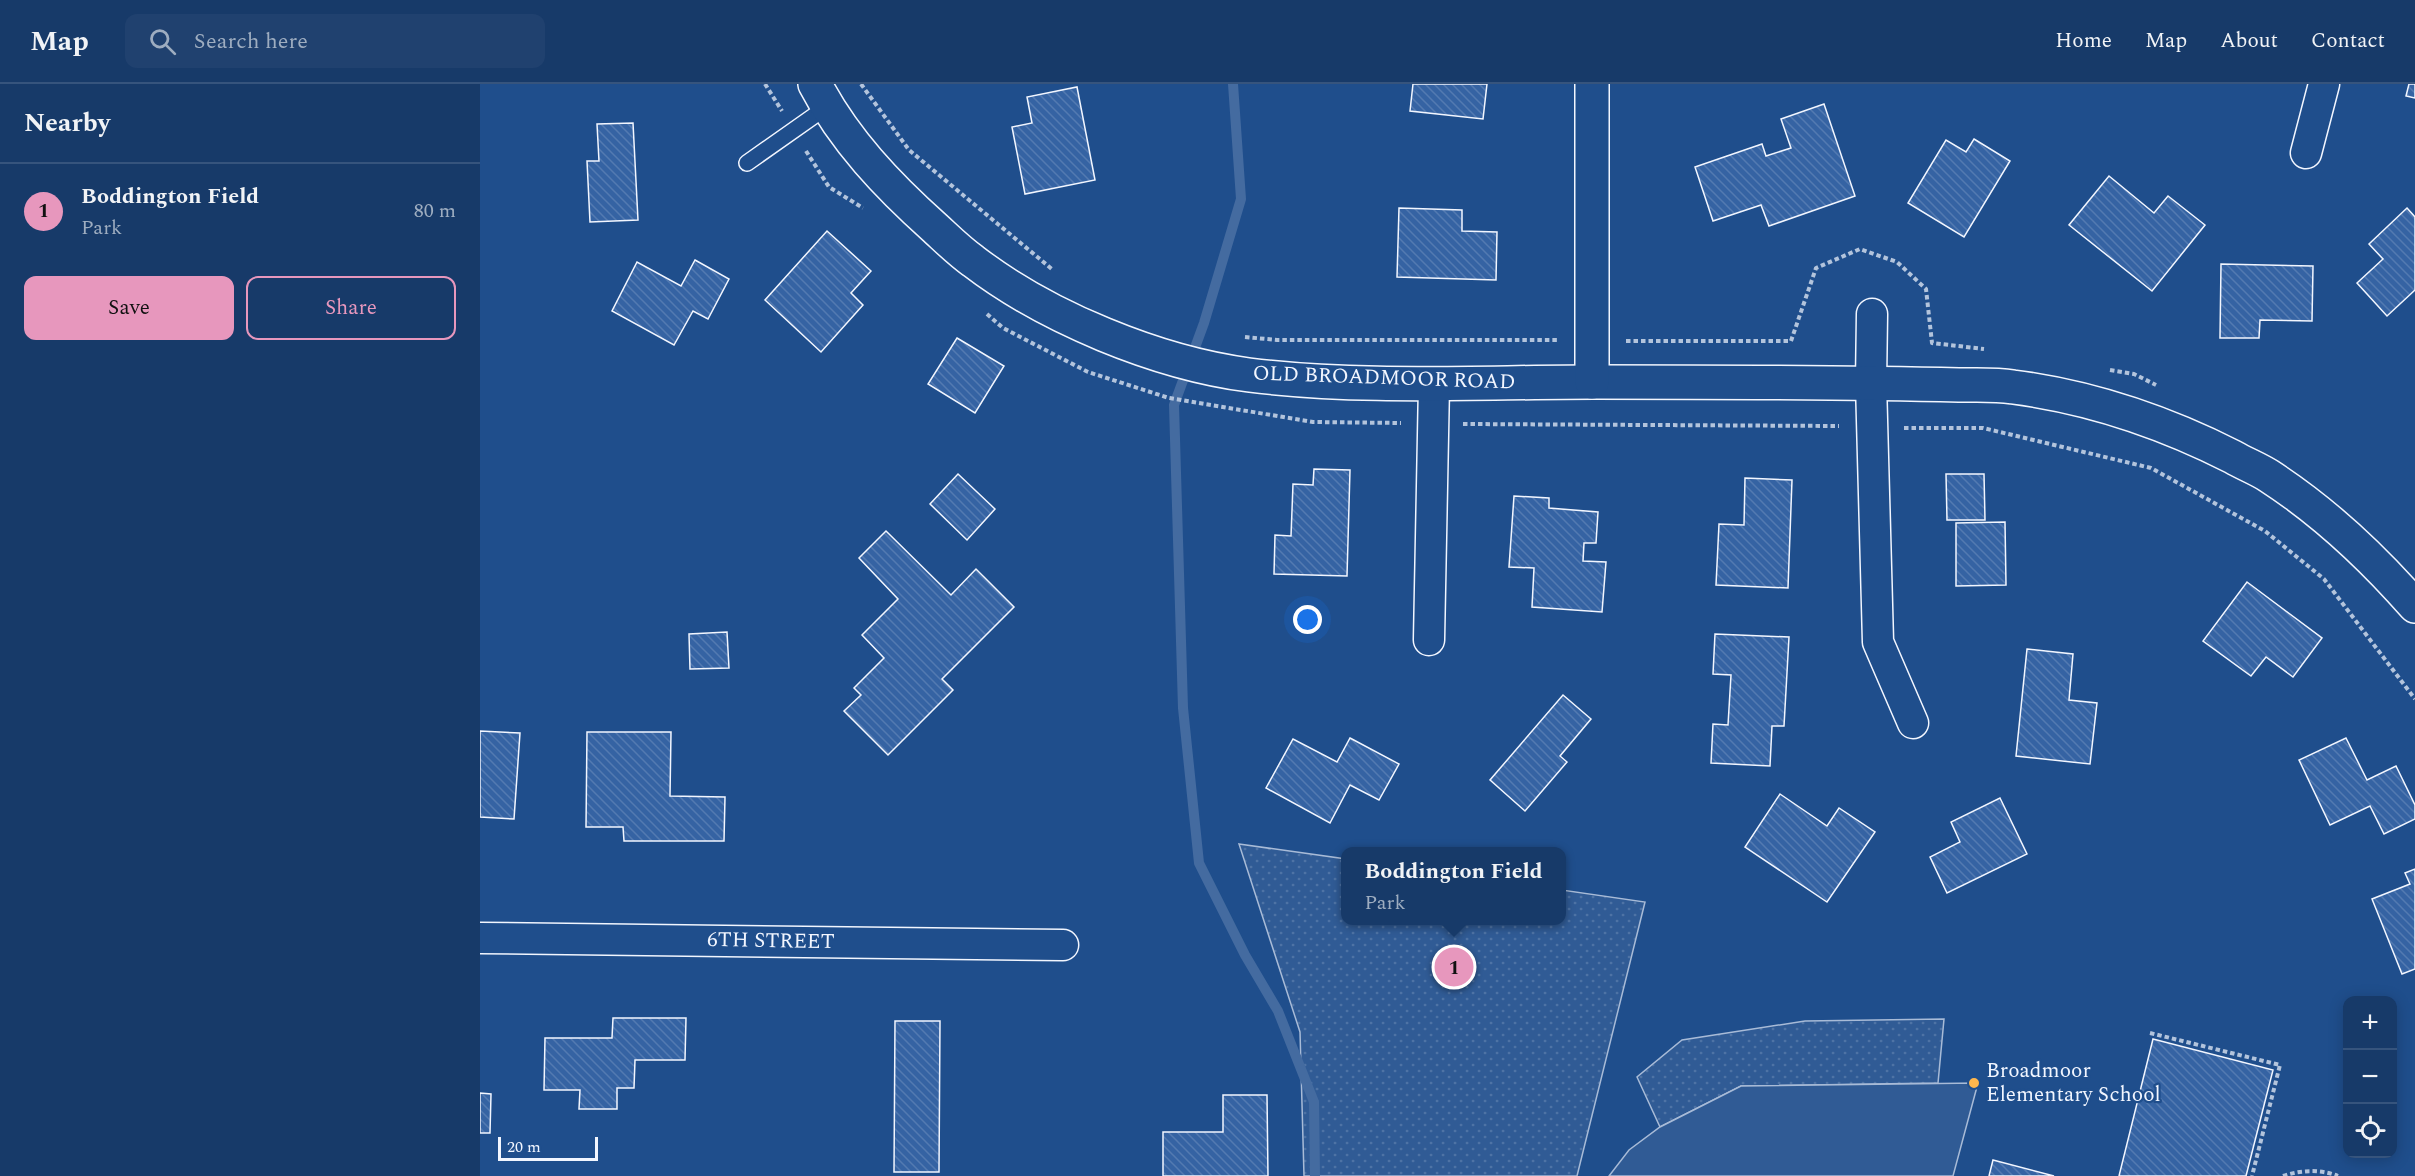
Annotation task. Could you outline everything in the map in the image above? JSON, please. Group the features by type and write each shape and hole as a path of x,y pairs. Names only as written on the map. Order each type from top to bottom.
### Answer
{"street":[{"path":"1592,84 1592,382"},
{"path":"2306,153 2324,84"},
{"name":"OLD BROADMOOR ROAD","path":"822,95 860,153 916,211 972,261 1021,293 1077,323 1189,363 1246,374 1298,380 1434,384 1871,383 2012,387 2102,405 2142,417 2203,442 2268,476 2320,515 2361,551 2415,606"},
{"path":"1872,314 1871,383 1878,642 1913,723"},
{"path":"1429,640 1434,384"},
{"name":"6TH STREET","path":"480,938 1063,945"}],"lane":[{"path":"747,162 822,95"}],"path":[{"path":"861,84 909,150 1055,272"},
{"path":"1169,398 1192,402"},
{"path":"2150,1033 2280,1065 2252,1176"},
{"path":"2283,1176 2296,1172 2325,1171 2338,1176"}],"shaded area":[{"path":"1239,844 1341,858 1341,925 1566,925 1566,891 1645,902 1577,1176 1304,1176 1300,1032"},
{"path":"1944,1019 1938,1083 1741,1086 1660,1127 1637,1077 1682,1040 1805,1021"},
{"path":"1978,1083 1953,1176 1609,1176 1629,1150 1660,1127 1741,1086"}],"building":[{"path":"1413,84 1487,84 1483,119 1410,111"},
{"path":"2409,84 2415,84 2415,98 2406,96"},
{"path":"1077,87 1095,180 1025,194 1012,127 1032,123 1027,97"},
{"path":"1824,104 1855,196 1769,226 1761,205 1713,221 1695,167 1762,144 1766,156 1791,148 1781,119"},
{"path":"633,123 638,220 590,222 587,161 599,161 597,124"},
{"path":"1974,139 2010,161 1964,237 1908,203 1946,140 1966,152"},
{"path":"2109,176 2154,213 2168,196 2205,225 2152,291 2069,225"},
{"path":"1399,208 1462,210 1462,231 1497,232 1496,280 1397,277"},
{"path":"2407,208 2415,217 2415,290 2387,316 2357,283 2383,259 2369,244"},
{"path":"827,231 871,271 851,293 863,305 821,352 765,300"},
{"path":"695,260 729,279 708,319 693,311 674,345 612,311 637,262 681,286"},
{"path":"2221,264 2313,266 2312,321 2260,320 2259,338 2220,338"},
{"path":"957,338 1004,366 975,413 928,384"},
{"path":"1314,469 1350,470 1347,576 1274,574 1275,535 1291,536 1293,484 1313,485"},
{"path":"958,474 995,509 967,540 930,504"},
{"path":"1946,474 1984,474 1985,520 1947,520"},
{"path":"1745,478 1792,480 1788,588 1716,585 1719,524 1744,525"},
{"path":"1514,496 1549,498 1549,508 1598,512 1596,543 1584,543 1583,561 1606,562 1602,612 1532,607 1534,568 1509,567"},
{"path":"2005,522 2006,585 1956,586 1956,523"},
{"path":"886,531 951,595 976,569 1014,607 942,679 953,690 888,755 844,711 861,695 854,688 884,658 862,635 898,599 859,558"},
{"path":"2247,582 2322,638 2293,677 2266,657 2251,676 2203,641"},
{"path":"727,632 729,668 690,669 689,634"},
{"path":"1715,634 1789,637 1784,726 1772,726 1770,766 1711,763 1713,724 1728,725 1731,675 1713,674"},
{"path":"2027,649 2073,654 2069,700 2097,703 2090,764 2016,756"},
{"path":"1563,695 1591,719 1560,756 1567,762 1525,811 1490,780"},
{"path":"480,731 520,733 514,819 480,817"},
{"path":"587,732 671,732 670,796 725,797 724,841 624,841 623,827 586,827"},
{"path":"1350,738 1399,764 1379,800 1350,785 1330,823 1266,788 1293,739 1337,762"},
{"path":"2346,738 2367,780 2396,766 2415,805 2415,819 2384,834 2370,806 2330,825 2299,760"},
{"path":"1780,794 1827,826 1839,808 1875,832 1827,902 1745,847"},
{"path":"2000,798 2027,854 1947,893 1930,857 1960,842 1951,822"},
{"path":"2415,869 2415,969 2402,974 2372,899 2410,884 2405,873"},
{"path":"613,1018 686,1018 685,1060 635,1060 634,1088 617,1088 617,1109 579,1109 580,1090 544,1090 545,1038 612,1038"},
{"path":"895,1021 940,1021 939,1172 894,1172"},
{"path":"2153,1039 2273,1070 2246,1176 2119,1176"},
{"path":"480,1093 491,1094 490,1133 480,1133"},
{"path":"1223,1095 1267,1095 1268,1176 1163,1176 1163,1132 1223,1132"},
{"path":"1993,1160 2054,1176 1989,1176"}],"waterway":[{"path":"1233,84 1241,199 1204,323 1174,405 1183,708 1199,863 1245,955 1278,1011 1314,1102 1315,1176"}],"place":[{"name":"Boddington Field","path":"1454,967"},
{"name":"Broadmoor Elementary School","path":"1974,1083"}]}
